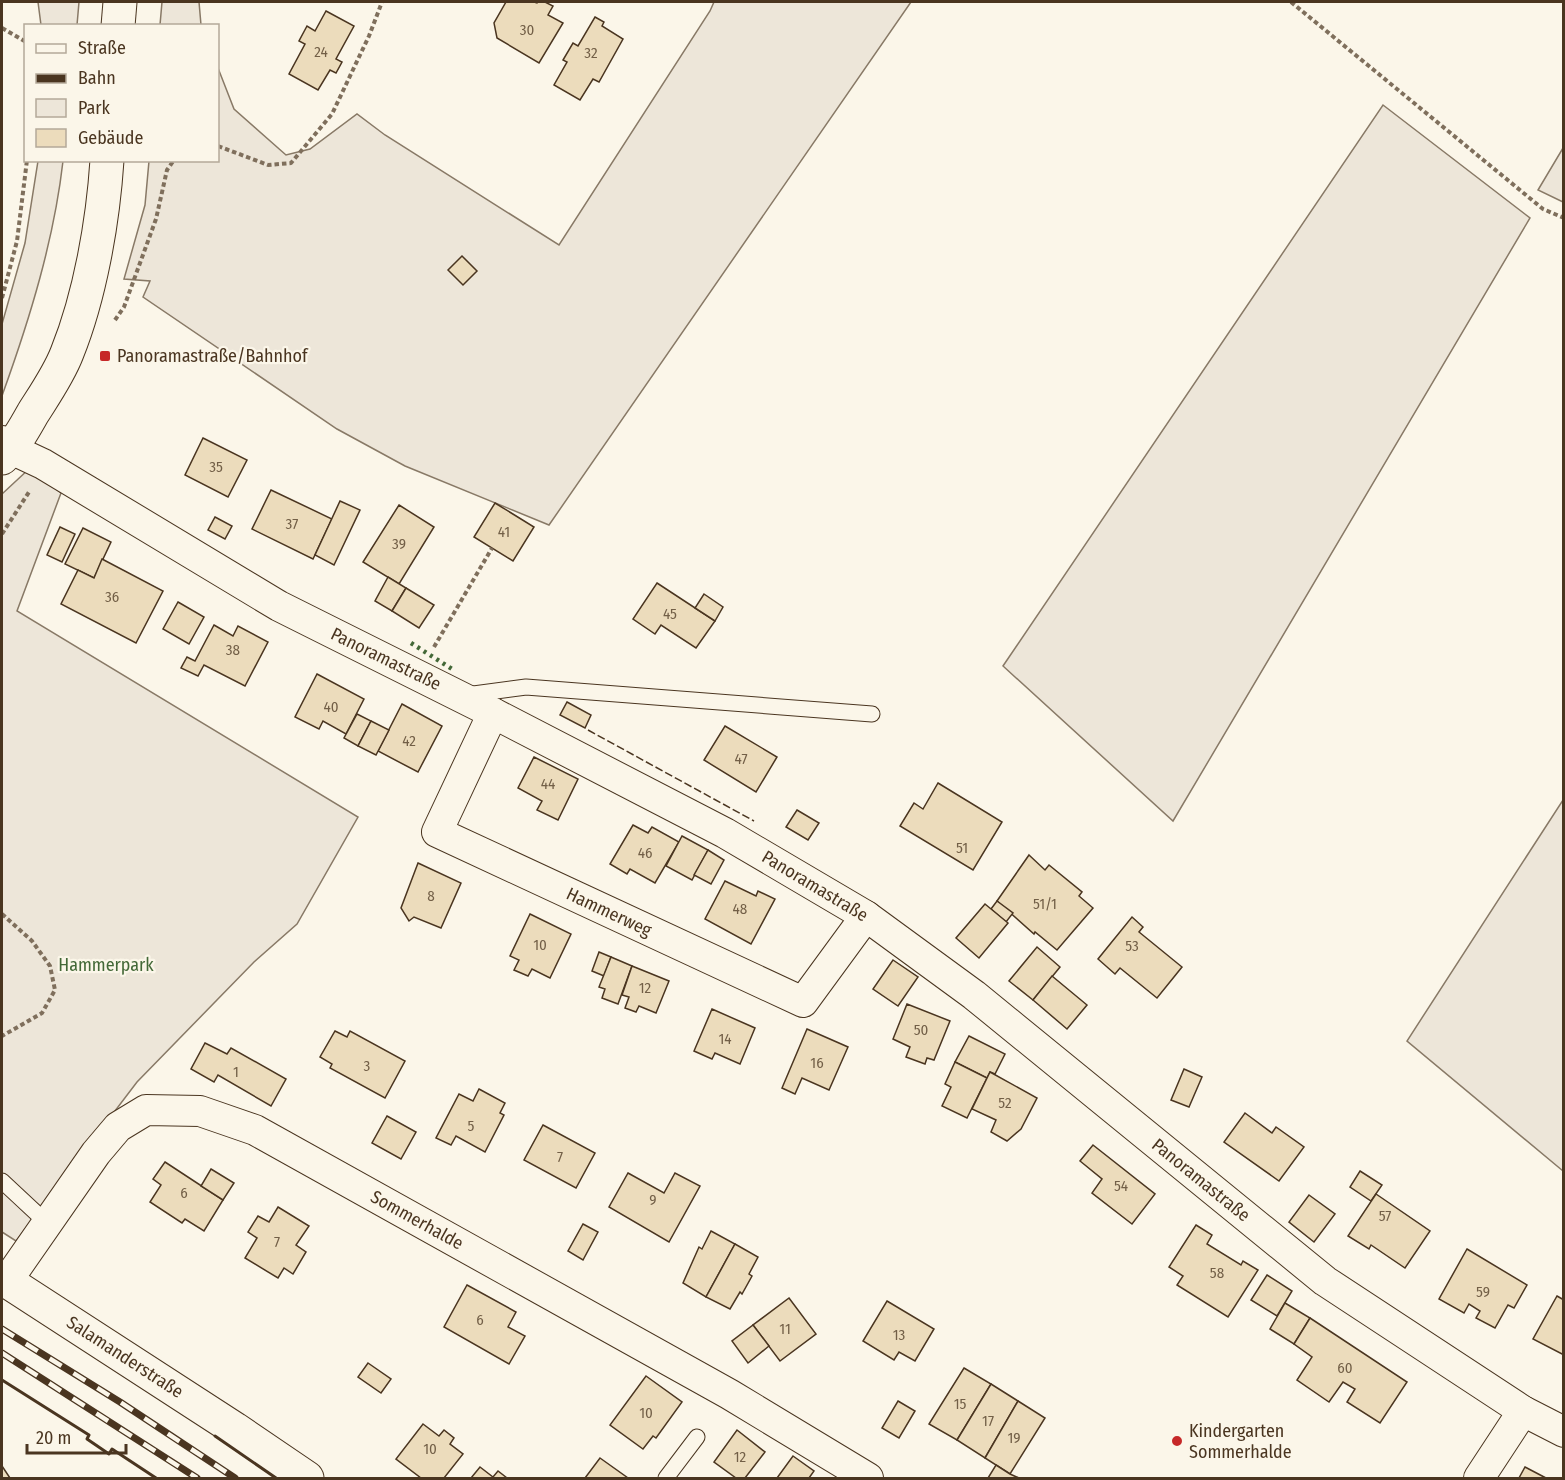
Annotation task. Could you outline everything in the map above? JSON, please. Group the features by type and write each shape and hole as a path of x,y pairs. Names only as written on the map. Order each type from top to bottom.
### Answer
{"street":[{"path":"118,24 120,2"},
{"path":"5,449 45,395 66,355 83,308 93,263 107,162"},
{"name":"Panoramastraße","path":"5,449 43,464 279,606 494,713 725,833 866,916 974,995 1325,1281 1523,1411 1563,1432"},
{"name":"Hammerweg","path":"494,713 437,832 803,1002 866,916"},
{"name":"Sommerhalde","path":"4,1279 96,1153 118,1127 146,1110 200,1112 255,1130 729,1394 868,1479"},
{"name":"Salamanderstraße","path":"4,1279 235,1429 307,1479"},
{"path":"1479,1479 1523,1411"}],"lane":[{"path":"460,696 526,687 872,714"},
{"path":"2,1180 47,1223"},
{"path":"666,1479 697,1437"}],"path":[{"path":"219,146 268,165 291,163 332,114 369,36 382,2"},
{"path":"1291,2 1543,208 1563,218"},
{"path":"2,28 24,41"},
{"path":"2,298 17,241 27,162"},
{"path":"112,325 124,307 156,219 167,170 173,162"},
{"path":"2,534 24,501 43,464"},
{"path":"427,643 435,648 492,548"},
{"path":"2,914 32,941 50,966 55,990 42,1013 2,1036"}],"green space":[{"path":"38,2 79,2 77,24 41,24"},
{"path":"162,2 199,2 201,24 160,24"},
{"path":"714,2 911,2 549,525 405,466 337,429 143,297 150,281 124,279 145,205 149,162 219,162 219,71 234,109 286,155 310,149 357,114 385,135 559,245"},
{"path":"1383,105 1530,218 1173,821 1003,666"},
{"path":"1563,148 1563,202 1538,190"},
{"path":"38,162 63,162 54,220 40,278 3,393 2,324 25,243"},
{"name":"Hammerpark","path":"30,468 61,493 17,611 358,817 297,924 254,962 137,1082 16,1241 2,1232 2,494"},
{"path":"1563,800 1563,1171 1407,1041"}],"building":[{"path":"506,2 545,2 553,6 548,15 563,23 539,63 497,38 494,23"},
{"path":"326,11 354,26 336,59 342,62 336,73 330,70 318,90 289,74 305,44 299,41 307,26 315,31"},
{"path":"595,17 604,22 602,26 623,39 599,82 593,79 580,100 554,85 567,62 563,60 573,43 578,46"},
{"path":"462,256 477,271 463,285 448,270"},
{"path":"203,438 247,460 228,497 185,475"},
{"path":"271,490 332,519 313,559 252,529"},
{"path":"340,501 360,510 334,565 315,555"},
{"path":"495,503 534,527 513,561 474,537"},
{"path":"399,505 434,527 399,584 363,562"},
{"path":"215,517 232,526 225,539 208,530"},
{"path":"60,527 75,534 62,562 47,555"},
{"path":"83,528 111,542 94,578 65,564"},
{"path":"102,559 163,591 136,643 61,604 78,570 94,578"},
{"path":"388,577 406,588 392,611 375,601"},
{"path":"657,583 715,621 696,648 661,625 655,634 633,619"},
{"path":"406,588 434,605 419,628 392,611"},
{"path":"704,594 723,607 715,621 695,608"},
{"path":"178,602 204,617 189,644 163,629"},
{"path":"214,625 233,636 238,626 268,642 245,686 204,665 198,676 181,668 187,657 195,661"},
{"path":"317,674 364,699 346,734 323,721 319,729 295,717"},
{"path":"567,702 591,715 585,728 560,715"},
{"path":"402,704 442,726 418,772 378,751"},
{"path":"357,714 371,721 358,746 344,738"},
{"path":"371,721 389,730 376,755 358,746"},
{"path":"725,726 777,757 756,792 704,760"},
{"path":"534,757 578,779 558,820 537,810 542,801 518,788"},
{"path":"938,783 1002,822 973,870 900,826 914,803 923,809"},
{"path":"797,810 819,823 808,840 786,827"},
{"path":"633,825 648,833 652,827 679,842 655,883 630,869 627,874 610,864"},
{"path":"682,836 708,850 692,880 666,866"},
{"path":"708,850 724,860 711,884 694,875"},
{"path":"1029,855 1045,870 1049,865 1082,892 1079,896 1093,908 1057,950 1035,932 1034,934 997,901"},
{"path":"418,863 461,883 441,928 414,917 409,921 401,908"},
{"path":"725,881 756,896 758,891 775,899 751,944 705,919"},
{"path":"997,901 1013,913 1006,922 991,909"},
{"path":"985,904 1008,923 979,958 956,938"},
{"path":"530,914 571,934 550,978 532,969 528,976 514,970 519,960 510,956"},
{"path":"1132,917 1143,927 1139,932 1182,967 1157,998 1120,968 1115,974 1098,959"},
{"path":"1037,947 1060,967 1033,1000 1009,981"},
{"path":"599,952 611,957 604,976 592,971"},
{"path":"611,957 632,966 618,1004 602,998 605,989 599,987"},
{"path":"893,960 918,977 898,1006 873,989"},
{"path":"632,966 669,981 656,1013 639,1006 636,1012 625,1008 629,997 622,995"},
{"path":"1052,976 1087,1005 1067,1029 1033,1000"},
{"path":"907,1004 950,1021 934,1060 927,1058 925,1064 906,1057 910,1047 893,1039"},
{"path":"712,1009 755,1028 740,1064 715,1053 712,1059 694,1051"},
{"path":"807,1029 848,1047 829,1090 802,1078 795,1094 782,1088"},
{"path":"335,1031 347,1037 350,1031 405,1061 385,1098 330,1068 332,1064 320,1057"},
{"path":"969,1036 1005,1054 995,1074 990,1072 987,1078 955,1062"},
{"path":"205,1043 227,1054 231,1048 286,1079 271,1106 218,1075 214,1082 191,1069"},
{"path":"955,1062 987,1078 967,1118 942,1106 951,1087 945,1084"},
{"path":"1184,1069 1202,1077 1189,1107 1171,1100"},
{"path":"990,1072 1037,1098 1021,1129 1007,1141 991,1132 996,1120 972,1109"},
{"path":"479,1089 505,1103 500,1113 504,1115 485,1152 456,1136 451,1145 436,1138 459,1094 473,1101"},
{"path":"1245,1113 1272,1133 1276,1127 1304,1147 1279,1181 1224,1142"},
{"path":"387,1116 416,1132 401,1159 372,1143"},
{"path":"543,1125 595,1153 576,1188 524,1160"},
{"path":"1093,1145 1155,1194 1132,1224 1092,1193 1102,1179 1080,1161"},
{"path":"165,1162 223,1200 204,1231 185,1219 182,1223 150,1202 161,1185 153,1179"},
{"path":"211,1169 234,1183 223,1200 201,1186"},
{"path":"1360,1171 1382,1185 1371,1201 1350,1187"},
{"path":"628,1173 664,1193 675,1173 700,1186 669,1242 609,1207"},
{"path":"1376,1194 1430,1231 1405,1268 1371,1245 1369,1249 1348,1236"},
{"path":"1309,1195 1335,1214 1314,1242 1289,1222"},
{"path":"278,1207 309,1226 296,1245 306,1252 293,1274 284,1268 278,1278 245,1258 257,1238 248,1232 258,1216 269,1222"},
{"path":"583,1224 598,1232 583,1260 568,1251"},
{"path":"1196,1225 1212,1235 1207,1244 1241,1265 1243,1261 1258,1270 1228,1317 1177,1285 1183,1276 1169,1267"},
{"path":"711,1231 735,1244 706,1297 683,1283 699,1247 702,1249"},
{"path":"735,1244 758,1257 749,1274 752,1276 730,1309 706,1297"},
{"path":"1467,1249 1527,1285 1514,1308 1508,1305 1495,1328 1476,1318 1480,1311 1469,1304 1464,1313 1439,1299"},
{"path":"1267,1275 1292,1291 1277,1316 1251,1300"},
{"path":"467,1285 516,1312 508,1327 525,1336 509,1364 444,1327"},
{"path":"1557,1296 1564,1300 1564,1355 1533,1339"},
{"path":"789,1298 816,1334 780,1361 753,1325"},
{"path":"887,1301 934,1329 915,1361 899,1352 894,1360 863,1341"},
{"path":"1285,1303 1310,1318 1294,1344 1270,1329"},
{"path":"1310,1318 1407,1382 1380,1423 1347,1402 1355,1389 1343,1382 1329,1402 1297,1380 1312,1357 1294,1344"},
{"path":"753,1325 769,1346 748,1363 732,1341"},
{"path":"368,1363 391,1379 381,1393 358,1377"},
{"path":"964,1368 991,1384 957,1440 929,1424"},
{"path":"646,1376 682,1402 656,1438 653,1436 643,1449 610,1425"},
{"path":"991,1384 1018,1401 985,1458 957,1440"},
{"path":"898,1401 915,1411 899,1438 882,1428"},
{"path":"1018,1401 1045,1418 1010,1474 985,1458"},
{"path":"423,1424 439,1436 444,1430 454,1438 450,1444 463,1454 444,1478 421,1478 396,1459"},
{"path":"737,1430 765,1452 745,1478 736,1478 714,1462"},
{"path":"793,1456 814,1471 809,1478 777,1478"},
{"path":"600,1458 628,1478 585,1478"},
{"path":"996,1465 1010,1474 1019,1478 988,1478"},
{"path":"2,1466 10,1478 2,1478"},
{"path":"480,1467 493,1477 498,1471 507,1478 471,1478"},
{"path":"1525,1467 1546,1478 1519,1478"}],"railway":[{"path":"2,1329 120,1402 235,1478"},
{"path":"2,1353 197,1478"}],"hedge":[{"path":"411,643 452,669"}],"fence":[{"path":"588,730 754,821"}],"wall":[{"path":"2,1380 89,1435 87,1439 109,1454 112,1449 156,1478"},
{"path":"215,1436 276,1478"}],"place":[{"name":"Panoramastraße/Bahnhof","path":"105,356"},
{"name":"Kindergarten Sommerhalde","path":"1177,1441"}]}
